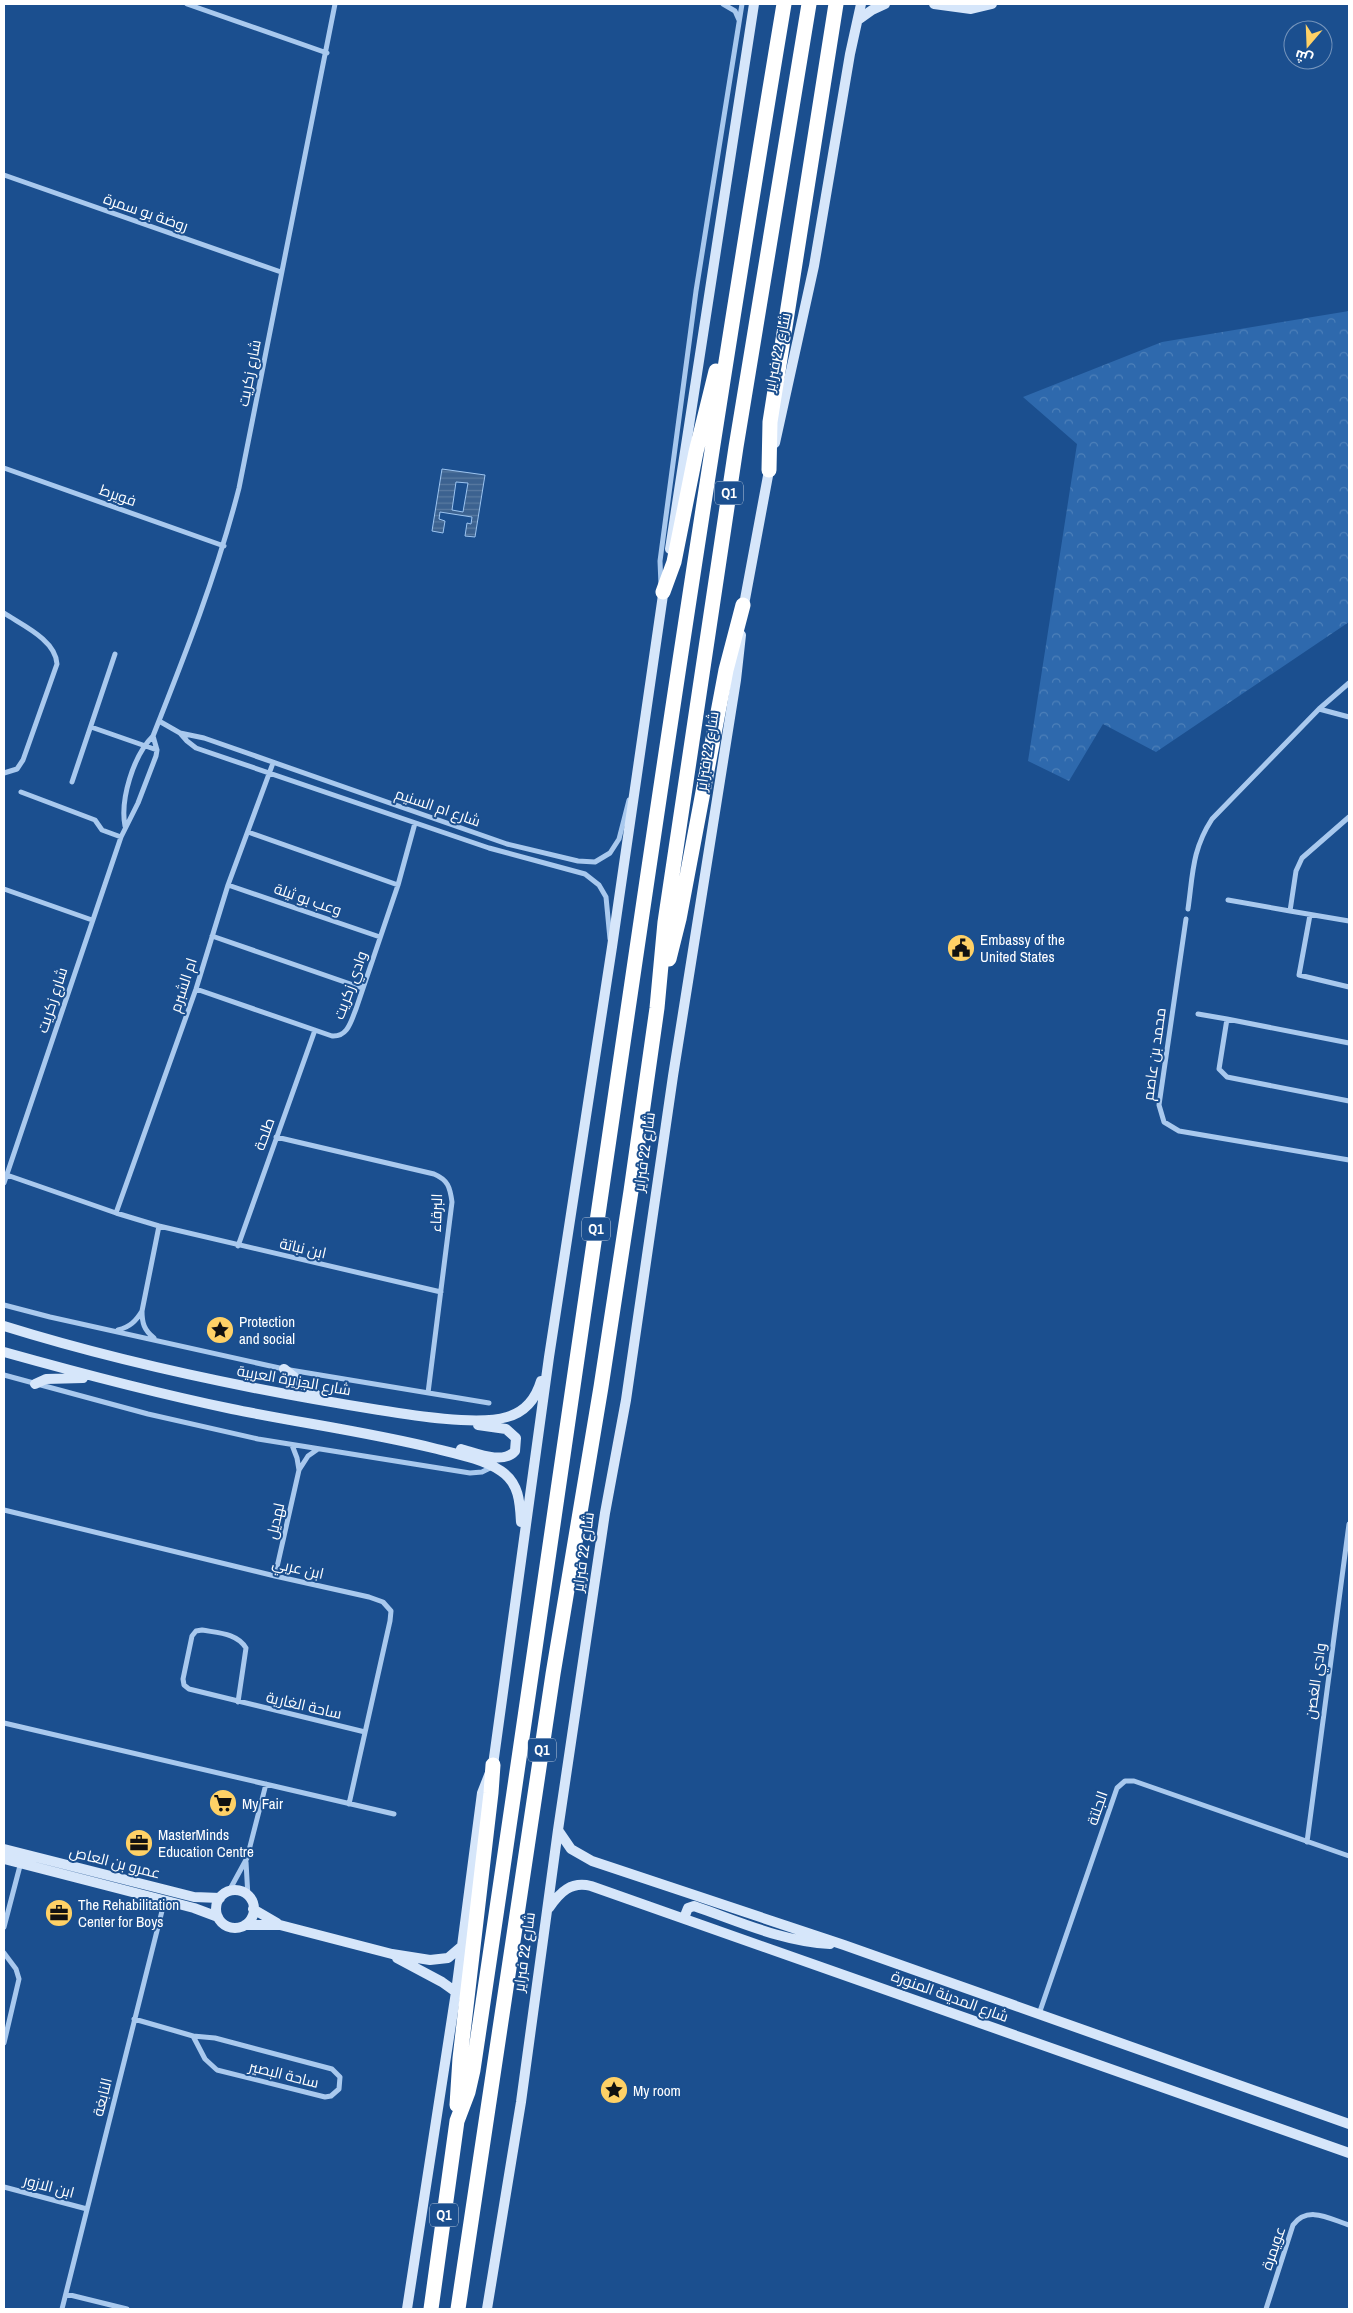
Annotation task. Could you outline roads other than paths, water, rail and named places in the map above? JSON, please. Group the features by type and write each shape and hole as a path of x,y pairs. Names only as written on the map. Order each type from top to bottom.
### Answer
{"highway":[{"name":"Q1","path":"431,2309 456,2121 473,2070 574,1373 730,335 784,4"},
{"name":"شارع 22 فبراير","path":"458,2309 553,1674 606,1357 660,984 665,922 736,447 809,4"},
{"path":"769,470 770,422 836,4"},
{"path":"663,592 674,562 712,384 730,335"},
{"path":"660,984 679,919 726,670 743,604"},
{"path":"456,2121 460,2058 493,1765"}],"main road":[{"path":"407,2309 456,1992 482,1793 493,1765 549,1357 612,947 663,592 754,4"},
{"name":"شارع 22 فبراير","path":"487,2309 522,2092 558,1830 605,1513 626,1400 673,1076 736,680 743,604 769,470 814,266 861,4"},
{"path":"858,20 872,10 886,4"},
{"path":"934,4 971,9 992,4"},
{"name":"شارع الجزيرة العربية","path":"4,1326 156,1367 325,1402 413,1415 475,1420 505,1418 524,1408 538,1391 549,1357"},
{"path":"4,1352 104,1380 230,1409 396,1438 427,1441 498,1458 512,1454 517,1446 514,1434 506,1429 439,1421 413,1415"},
{"path":"284,1369 310,1392 325,1402"},
{"path":"35,1384 46,1379 104,1380"},
{"path":"396,1438 462,1456 492,1467 508,1477 518,1493 523,1540"},
{"name":"شارع المدينة المنورة","path":"558,1830 571,1849 592,1861 844,1945 1349,2124"},
{"name":"عمرو بن العاص","path":"4,1849 22,1859"},
{"name":"عمرو بن العاص","path":"4,1859 22,1859 166,1896 218,1917"},
{"name":"شارع المدينة المنورة","path":"548,1910 564,1890 582,1884 684,1918 1349,2153"},
{"path":"245,1925 251,1918 253,1909 248,1897 236,1890 229,1891 220,1898 216,1907 218,1917 230,1927 280,1925 392,1954 439,1960 456,1953 462,1946"},
{"name":"عمرو بن العاص","path":"166,1896 220,1898"},
{"path":"684,1918 688,1908 694,1906 798,1940 844,1945"},
{"path":"253,1909 280,1925"},
{"path":"392,1954 435,1977 456,1992"}],"street":[{"path":"187,4 327,53"},
{"name":"شارع زكريت","path":"125,826 124,803 143,746 153,736 187,650 224,546 245,462 281,272 327,53 335,4"},
{"path":"723,4 735,11 739,21"},
{"path":"663,592 660,578 660,561 696,291 742,4"},
{"name":"روضة بو سمرة","path":"4,175 281,272"},
{"name":"فويرط","path":"4,468 224,546"},
{"path":"4,613 48,644 55,653 57,664 24,760 17,769 4,772"},
{"path":"72,782 115,654"},
{"path":"1188,909 1195,854 1204,831 1212,819 1319,709 1349,683"},
{"path":"1319,709 1349,716"},
{"name":"شارع ام السنيم","path":"159,721 180,733 196,748 489,848 590,876 599,885 606,897 612,947"},
{"path":"91,727 157,750"},
{"name":"شارع ام السنيم","path":"180,733 204,738 508,844 586,863 602,859 616,846 637,776"},
{"path":"153,736 157,750"},
{"name":"شارع زكريت","path":"4,1183 5,1174 121,837 138,803 157,750"},
{"name":"ام الشبرم","path":"116,1213 196,989 228,885 273,763"},
{"path":"20,792 96,820 102,830 121,837"},
{"path":"1290,911 1296,871 1302,858 1349,817"},
{"name":"وادي زكريت","path":"196,989 315,1030 336,1036 346,1032 398,885 415,823"},
{"path":"248,832 398,885"},
{"name":"وعب بو ثيلة","path":"228,885 380,937"},
{"path":"4,889 92,920"},
{"path":"1228,900 1349,921"},
{"path":"1310,915 1298,970 1299,975 1349,987"},
{"name":"محمد بن عاصم","path":"1186,919 1158,1105 1164,1122 1180,1131 1349,1160"},
{"path":"212,936 362,988"},
{"path":"1198,1014 1349,1043"},
{"path":"1227,1020 1219,1069 1222,1074 1248,1082 1349,1101"},
{"name":"طلحة","path":"238,1246 315,1030"},
{"name":"البرقاء","path":"276,1137 434,1174 445,1179 450,1188 452,1202 428,1393"},
{"name":"ابن نباتة","path":"5,1174 116,1213 160,1226 238,1246 441,1292"},
{"path":"156,1340 147,1332 142,1322 142,1311 160,1226"},
{"name":"شارع الجزيرة العربية","path":"4,1305 284,1369 489,1403"},
{"path":"116,1330 127,1327 136,1320 142,1311"},
{"path":"4,1375 148,1414 292,1445 470,1473 482,1472 492,1467"},
{"name":"لهديل","path":"275,1576 299,1470 298,1458 292,1445"},
{"name":"لهديل","path":"299,1470 308,1456 318,1449"},
{"name":"ابن عربي","path":"4,1510 275,1576 369,1596 383,1602 391,1611 390,1621 348,1804"},
{"name":"وادي الغصن","path":"1306,1842 1349,1524"},
{"name":"ساحة الغارية","path":"238,1702 246,1648 242,1641 234,1637 202,1630 196,1631 192,1636 182,1678 184,1685 189,1689 238,1702 365,1732"},
{"path":"4,1723 394,1814"},
{"name":"الجلتة","path":"1039,2014 1120,1784 1129,1780 1134,1781 1349,1856"},
{"path":"229,1891 247,1858 266,1784"},
{"path":"247,1858 248,1897"},
{"path":"4,1927 22,1859"},
{"name":"النابغة","path":"62,2309 166,1896"},
{"path":"4,1953 16,1969 19,1979 4,2043"},
{"name":"ساحة البصير","path":"134,2019 193,2036 215,2038 332,2069 340,2077 339,2089 331,2096 324,2097 217,2070 206,2059 193,2036"},
{"name":"ابن الازور","path":"4,2187 87,2209"},
{"name":"عويمرة","path":"1266,2309 1293,2225 1298,2219 1311,2214 1349,2225"},
{"path":"66,2294 127,2309"}],"place":[{"name":"Embassy of the United States","path":"961,948"},
{"name":"Protection and social","path":"220,1330"},
{"name":"My Fair","path":"223,1803"},
{"name":"MasterMinds Education Centre","path":"139,1843"},
{"name":"The Rehabilitation Center for Boys","path":"59,1913"},
{"name":"My room","path":"614,2090"}]}
